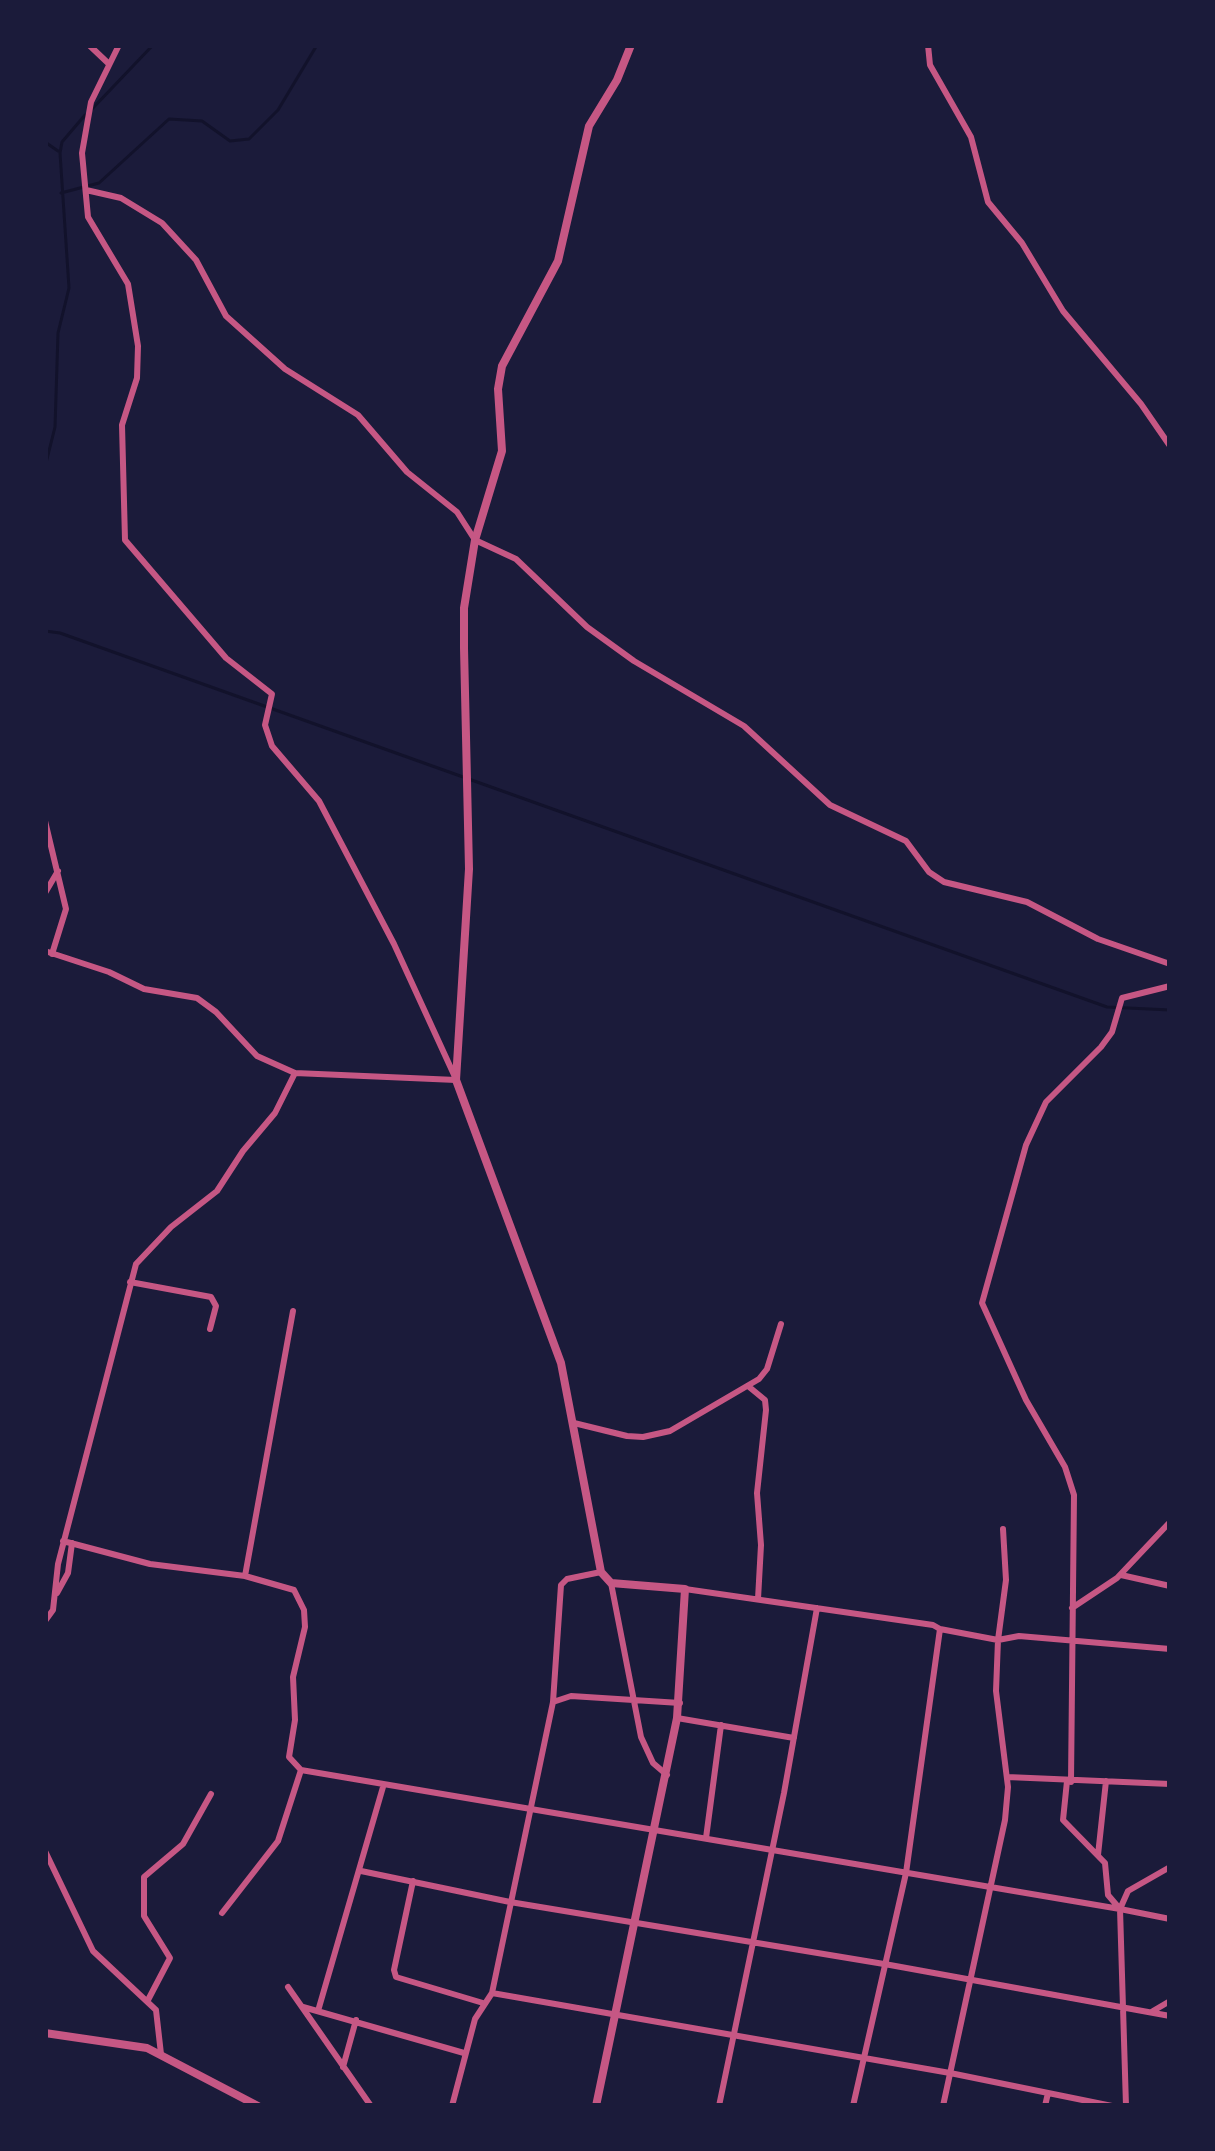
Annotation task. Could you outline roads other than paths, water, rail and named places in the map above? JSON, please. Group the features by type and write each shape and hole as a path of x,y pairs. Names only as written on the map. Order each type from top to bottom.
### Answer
{"street":[{"path":"89,45 109,64"},
{"path":"119,45 87,114 82,153 88,218 128,284 138,346 136,378 122,425 125,540 226,658 268,688 272,697 267,734 276,753 302,776 319,801 394,944 456,1080 556,1346 601,1572 611,1582 633,1701 649,1756 667,1774"},
{"path":"456,1080 470,869 464,608 475,540 502,451 498,389 502,366 558,261 589,126 617,80 631,45"},
{"path":"928,45 930,64 971,137 988,202 1022,243 1063,311 1170,446"},
{"path":"86,190 121,198 162,223 196,260 226,316 285,369 372,428 406,472 457,512 475,540 516,559 587,627 634,662 751,731 830,805 906,842 932,875 963,889 1027,902 1098,939 1170,964"},
{"path":"45,821 66,908 49,953 144,989 197,998 257,1056 295,1073 456,1080"},
{"path":"45,893 58,872"},
{"path":"1120,1909 1108,1895 1106,1869 1098,1856 1063,1820 1075,1644 1075,1503 1069,1476 1011,1371 982,1303 1036,1122 1052,1092 1094,1056 1112,1032 1122,998 1170,986"},
{"path":"45,1621 52,1610 130,1282 144,1254 217,1191 242,1150 275,1112 295,1073"},
{"path":"130,1282 211,1297 216,1306 210,1329"},
{"path":"245,1576 293,1311"},
{"path":"574,1423 627,1436 677,1428 748,1386 766,1369 781,1324"},
{"path":"748,1386 765,1400 766,1410 757,1492 758,1599"},
{"path":"1072,1608 1120,1575 1170,1522"},
{"path":"943,2106 1005,1820 1007,1777 996,1690 1006,1580 1003,1529"},
{"path":"68,1542 178,1570 245,1576 294,1590 304,1610 305,1627 293,1677 296,1720 289,1750 291,1761 302,1770 1170,1919"},
{"path":"452,2106 464,2053 482,2003 492,1993 553,1702 561,1585 567,1579 601,1572"},
{"path":"1120,1575 1170,1586"},
{"path":"611,1582 758,1599 998,1640 1019,1636 1170,1649"},
{"path":"596,2106 680,1703 685,1589"},
{"path":"719,2106 817,1608"},
{"path":"854,2106 906,1873 936,1627"},
{"path":"553,1702 571,1696 680,1703"},
{"path":"677,1718 794,1738"},
{"path":"706,1838 721,1725"},
{"path":"222,1912 278,1841 302,1770"},
{"path":"1007,1777 1170,1784"},
{"path":"1098,1856 1106,1781"},
{"path":"318,2011 383,1786"},
{"path":"148,2000 170,1958 142,1906 144,1877 183,1844 211,1794"},
{"path":"45,1851 93,1951 148,2000 159,2018 161,2054"},
{"path":"1126,2106 1120,1909 1127,1891 1170,1868"},
{"path":"361,1871 510,1902 1170,2016"},
{"path":"413,1881 396,1977 482,2003"},
{"path":"288,1987 371,2106"},
{"path":"492,1993 1112,2106"},
{"path":"1149,2012 1170,2001"},
{"path":"302,2007 464,2053"},
{"path":"343,2067 356,2020"},
{"path":"45,2033 128,2044 161,2054 258,2106"},
{"path":"1045,2106 1048,2093"}],"waterway":[{"path":"92,109 153,45"},
{"path":"61,193 99,183 169,119 202,121 230,141 249,139 278,110 317,45"},
{"path":"45,467 55,427 58,333 69,288 60,153 62,142 85,115"},
{"path":"45,142 58,151"},
{"path":"45,631 1107,1007 1170,1010"}]}
